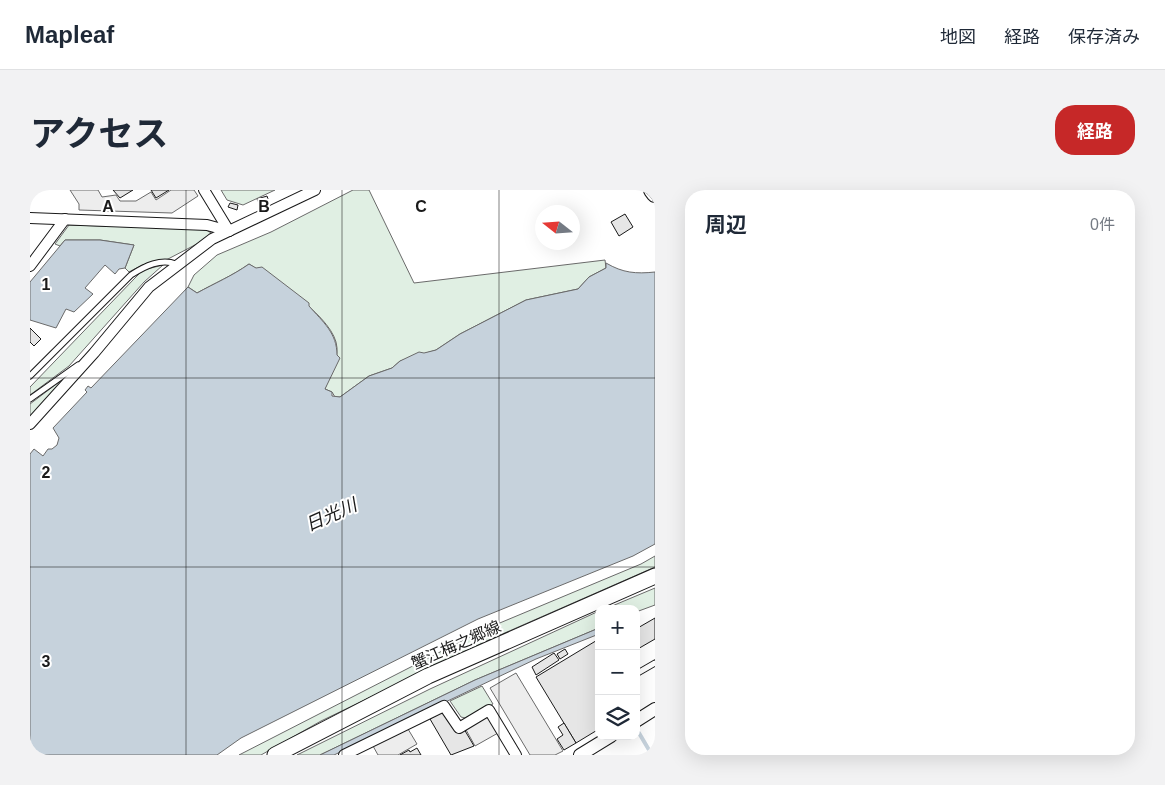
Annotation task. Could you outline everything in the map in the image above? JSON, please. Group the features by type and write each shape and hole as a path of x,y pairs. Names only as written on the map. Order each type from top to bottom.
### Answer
{"main road":[{"path":"652,190 655,194"},
{"name":"蟹江梅之郷線","path":"275,755 428,676 655,576"}],"street":[{"path":"204,190 229,231"},
{"path":"30,424 94,353 149,286 212,239 315,190"},
{"path":"30,218 207,225 229,231"},
{"path":"30,266 65,219"},
{"path":"344,755 444,706 459,728 489,710 516,755"},
{"path":"640,718 655,709"},
{"path":"580,755 604,740"}],"lane":[{"path":"30,376 131,275 144,267 167,261 176,264"},
{"path":"30,399 94,353"},
{"path":"640,672 655,663"}],"green space":[{"path":"221,190 275,190 243,205 227,200"},
{"path":"353,190 369,190 414,283 605,260 606,268 589,277 578,289 526,300 460,334 436,350 400,361 392,368 369,376 340,397 335,397 332,392 325,389 337,353 334,336 326,324 302,300 249,264 197,293 188,287 194,275 217,255 271,232"},
{"path":"69,225 205,229 214,235 168,259 142,265 129,272 125,268 134,245 100,240 65,240 60,246 55,244"},
{"path":"163,265 144,282 69,366 30,395 30,387 143,270"},
{"path":"67,376 30,419 30,404"},
{"path":"655,556 655,567 491,639 321,721 261,755 239,755 483,630 641,564"},
{"path":"655,588 655,605 640,611 640,605 615,605"},
{"path":"595,613 595,630 475,680 320,755 297,755 430,689"},
{"path":"482,686 493,704 465,718 461,717 450,701"}],"shaded area":[{"path":"70,190 98,190 102,197 116,195 120,201 136,201 151,192 156,200 171,190 194,190 198,196 172,213 79,210 79,204"},
{"path":"516,673 563,751 555,755 530,755 490,688"},
{"path":"486,717 490,719 498,733 475,746 465,728"},
{"path":"408,729 417,744 398,755 378,755 373,746"}],"water":[{"path":"65,240 100,240 134,245 125,268 119,269 115,274 105,265 85,288 93,294 74,312 66,309 56,328 30,320 30,282"},
{"name":"日光川","path":"606,263 630,272 655,272 655,544 633,556 478,619 241,738 217,755 30,755 30,454 34,449 43,456 48,449 52,449 57,445 59,438 53,428 87,392 85,390 88,386 91,388 188,287 197,293 249,264 256,268 262,267 309,303 309,306 332,334 335,340 337,355 340,358 325,389 332,392 332,396 340,397 369,376 392,368 400,361 419,352 424,353 436,350 460,334 526,300 578,289 589,277 606,268"},
{"path":"595,630 595,636 536,659 334,755 320,755 475,680"}],"building":[{"path":"113,190 133,190 120,198"},
{"path":"151,190 169,190 156,198"},
{"path":"267,196 268,199 259,203 257,199"},
{"path":"230,203 238,205 237,210 228,207"},
{"path":"625,214 633,227 619,236 611,222"},
{"path":"30,328 41,339 34,346 30,342"},
{"path":"655,618 655,639 640,648 640,627"},
{"path":"595,641 595,731 576,743 536,677"},
{"path":"565,649 568,654 560,659 557,654"},
{"path":"554,653 559,660 536,675 532,667"},
{"path":"442,712 464,729 474,746 451,755 430,719"},
{"path":"564,723 576,743 564,750 557,739 563,735 558,727"},
{"path":"417,748 421,755 400,755 409,750 410,752"}],"waterway":[{"path":"640,735 652,755"}]}
